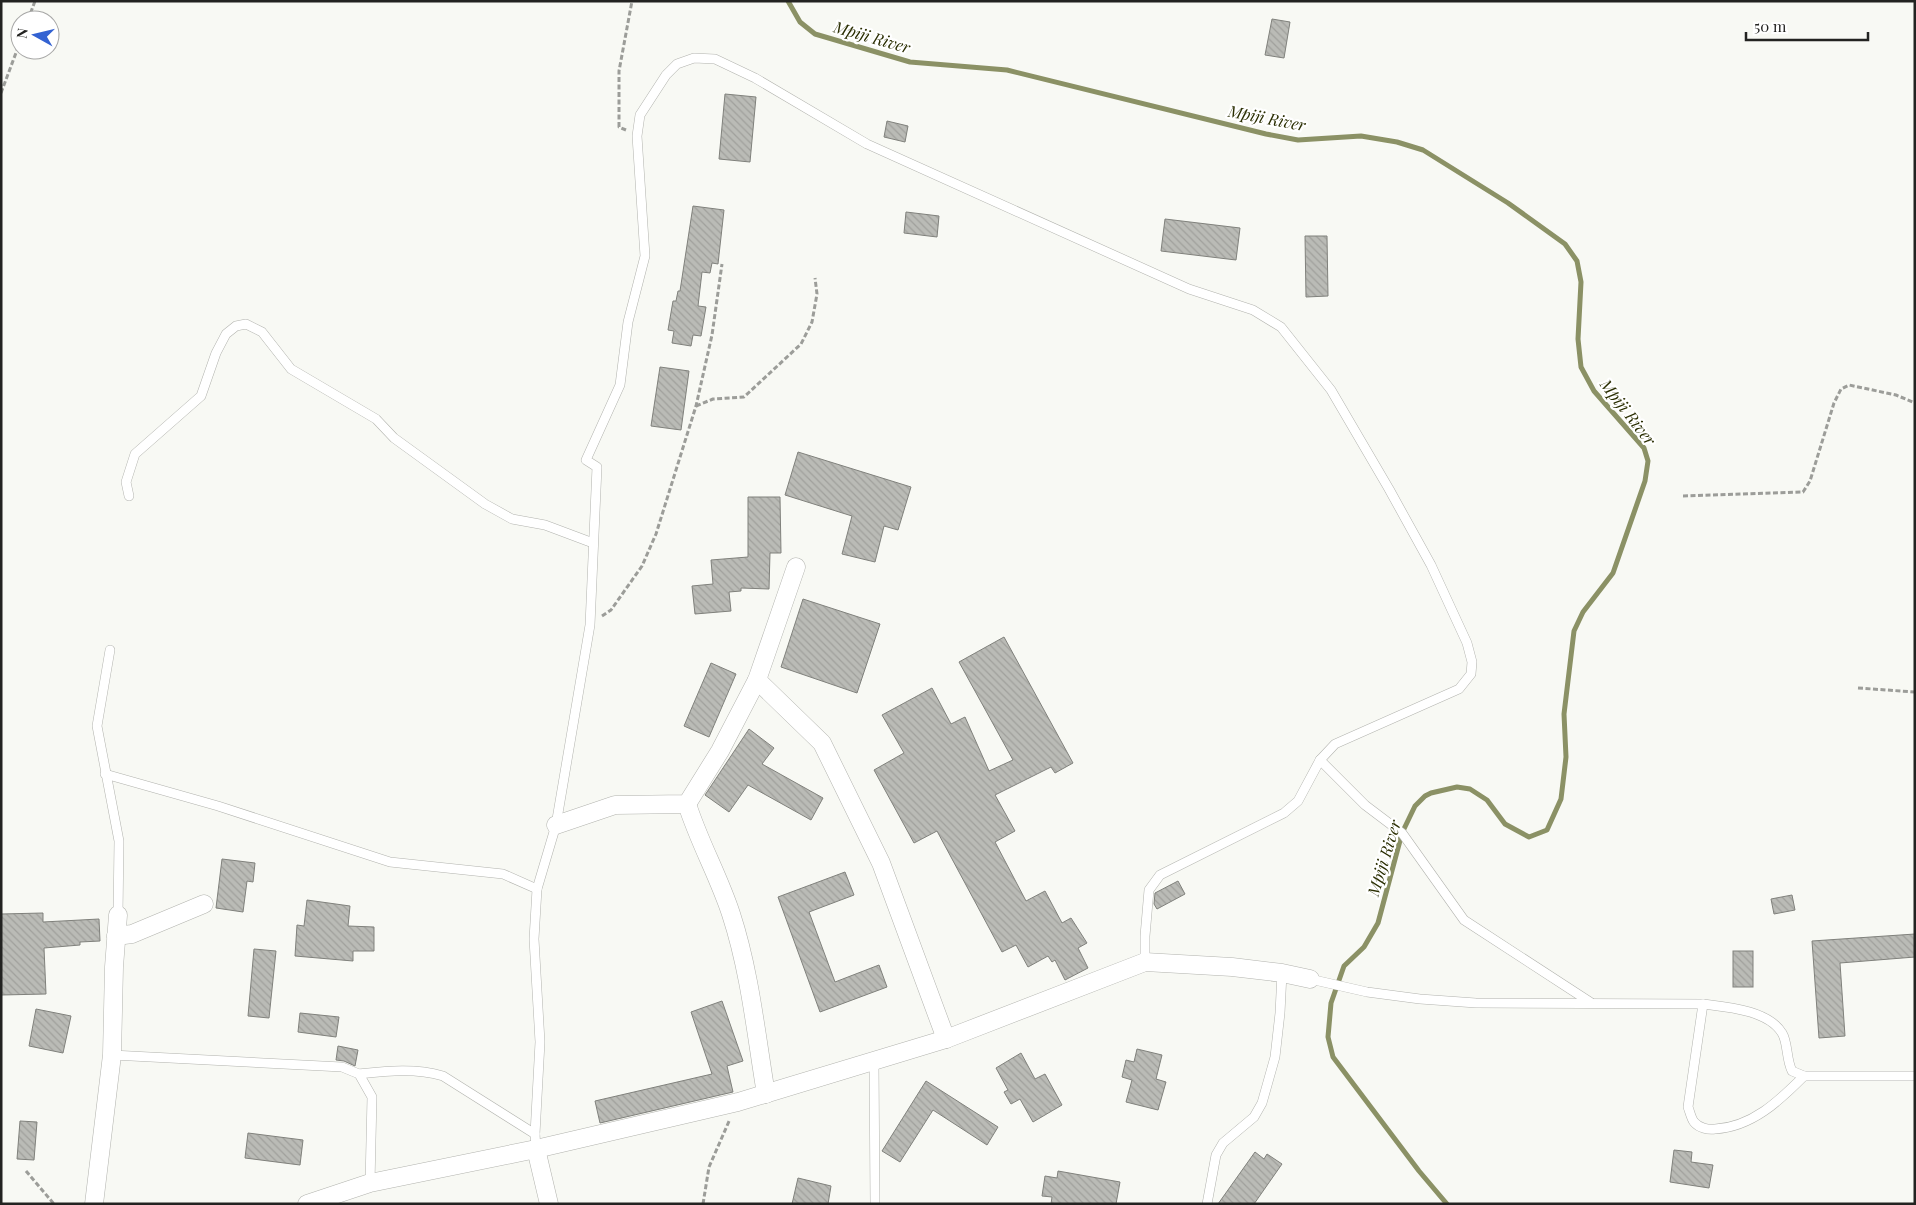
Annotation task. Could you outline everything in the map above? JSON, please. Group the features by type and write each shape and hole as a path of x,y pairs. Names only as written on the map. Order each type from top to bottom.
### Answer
{"street":[{"path":"766,1094 741,947 730,912 695,829 687,804 720,751 757,680 796,566"},
{"path":"757,680 822,743 881,863 946,1039"},
{"path":"556,825 614,805 687,804"},
{"path":"116,936 132,934 204,904"},
{"path":"94,1204 112,1055 118,914"},
{"path":"307,1204 370,1183 536,1142 738,1102 766,1094 946,1039 1145,962 1232,967 1282,973 1310,979"},
{"path":"536,1142 549,1204"}],"lane":[{"path":"536,1142 540,1042 534,939 537,889 556,825 590,625 597,467 586,460 620,385 628,322 645,256 638,136 640,116 666,74 677,64 694,58 715,59 755,78 868,144 1189,289 1253,310 1281,327 1331,390 1431,565 1467,643 1472,662 1471,674 1459,689 1335,744 1320,760 1298,801 1284,813 1160,876 1149,890 1145,962"},
{"path":"129,496 126,482 135,454 201,396 216,353 226,334 236,326 246,324 262,332 291,369 376,419 394,438 485,504 512,519 545,525 593,543"},
{"path":"110,650 97,726 119,841 118,914"},
{"path":"1320,760 1365,805 1402,833 1464,920 1590,1002"},
{"path":"105,774 218,806 390,862 503,874 537,889"},
{"path":"1207,1204 1216,1155 1223,1143 1254,1117 1262,1102 1275,1058 1282,973"},
{"path":"1310,979 1367,992 1420,999 1476,1003 1590,1002 1703,1004 1746,1011 1773,1022 1783,1034 1788,1062 1792,1071 1804,1076 1915,1076"},
{"path":"1703,1004 1688,1107 1694,1122 1701,1127 1712,1129 1730,1128 1754,1118 1783,1097 1804,1076"},
{"path":"112,1055 342,1067 359,1074 426,1071 443,1076 536,1142"},
{"path":"874,1062 875,1204"},
{"path":"359,1074 372,1097 369,1154 370,1183"}],"path":[{"path":"632,1 619,72 620,127 638,136"},
{"path":"1,93 13,60"},
{"path":"590,625 611,610 642,566 656,534 696,406 712,335 722,264"},
{"path":"696,406 713,399 744,397 801,344 812,322 817,294 815,278"},
{"path":"1683,496 1803,492 1810,481 1834,403 1841,389 1849,385 1896,395 1915,403"},
{"path":"1858,688 1915,692"},
{"path":"703,1204 709,1167 738,1102"},
{"path":"26,1171 54,1204"}],"building":[{"path":"1272,19 1290,22 1284,58 1265,55"},
{"path":"725,94 756,97 750,162 719,159"},
{"path":"887,121 908,126 905,142 884,137"},
{"path":"693,206 724,210 718,264 712,263 710,273 702,272 698,306 706,307 701,336 693,335 691,346 672,343 674,331 668,330 673,301 676,301 678,291 680,291"},
{"path":"906,212 939,216 937,237 904,233"},
{"path":"1165,219 1240,228 1236,260 1161,251"},
{"path":"1305,236 1327,236 1328,296 1306,297"},
{"path":"660,367 689,371 681,430 651,426"},
{"path":"798,452 911,487 898,530 884,526 875,562 842,554 852,516 785,495"},
{"path":"748,497 780,497 781,553 770,553 769,589 741,588 741,591 729,592 731,611 695,614 692,586 713,584 711,560 748,557"},
{"path":"803,599 880,624 857,693 781,667"},
{"path":"1004,637 1073,763 1055,773 1051,767 995,795 1015,831 995,842 1026,901 1045,891 1062,923 1071,918 1087,943 1078,948 1088,968 1065,980 1055,960 1052,962 1048,956 1028,967 1016,945 1002,952 937,831 914,843 874,770 904,753 882,715 932,688 951,724 965,717 989,771 1013,760 959,662"},
{"path":"711,663 736,674 709,737 684,726"},
{"path":"749,729 774,748 762,764 823,798 811,820 748,785 729,812 705,795"},
{"path":"222,859 255,863 253,882 247,881 243,912 216,908"},
{"path":"845,872 854,895 809,912 835,982 879,965 887,987 820,1012 778,897"},
{"path":"1178,881 1185,894 1157,909 1154,904 1155,893"},
{"path":"1792,895 1795,910 1774,914 1771,899"},
{"path":"307,900 350,906 348,926 374,927 374,951 353,951 353,961 295,956 297,925 304,926"},
{"path":"43,913 43,922 99,919 100,941 44,948 46,994 1,995 1,914"},
{"path":"1915,934 1915,957 1840,963 1845,1036 1819,1038 1812,941"},
{"path":"254,949 276,951 269,1018 248,1016"},
{"path":"1733,951 1753,951 1753,987 1733,987"},
{"path":"722,1001 743,1061 727,1066 733,1092 600,1123 595,1101 712,1074 691,1012"},
{"path":"36,1009 71,1016 63,1053 29,1046"},
{"path":"300,1013 339,1017 336,1037 298,1032"},
{"path":"338,1046 358,1050 355,1066 336,1060"},
{"path":"1137,1049 1162,1055 1156,1079 1166,1082 1158,1110 1126,1102 1132,1080 1122,1077 1126,1060 1134,1062"},
{"path":"1021,1053 1035,1079 1045,1074 1062,1105 1033,1122 1020,1099 1011,1104 1004,1092 1008,1090 996,1068"},
{"path":"926,1081 998,1127 987,1145 933,1110 900,1162 882,1151"},
{"path":"20,1121 37,1122 34,1160 17,1159"},
{"path":"248,1133 303,1140 300,1165 245,1158"},
{"path":"1674,1150 1692,1152 1691,1162 1713,1165 1709,1188 1670,1182"},
{"path":"1255,1152 1264,1159 1267,1154 1282,1164 1254,1204 1218,1204"},
{"path":"1058,1171 1120,1182 1116,1204 1051,1204 1052,1197 1042,1196 1045,1176 1057,1178"},
{"path":"798,1178 831,1186 828,1204 792,1204"}],"waterway":[{"name":"Mpiji River","path":"788,1 800,22 815,34 910,62 1007,70 1266,134 1298,140 1361,136 1397,142 1423,150 1508,203 1565,244 1577,261 1581,282 1578,339 1581,367 1594,391 1644,448 1648,461 1645,481 1613,573 1583,612 1574,631 1564,714 1566,757 1561,799 1547,830 1529,837 1505,824 1487,800 1470,789 1457,787 1425,796 1415,806 1402,833 1378,923 1364,947 1344,966 1331,1003 1328,1037 1333,1057 1419,1171 1447,1204"}]}
